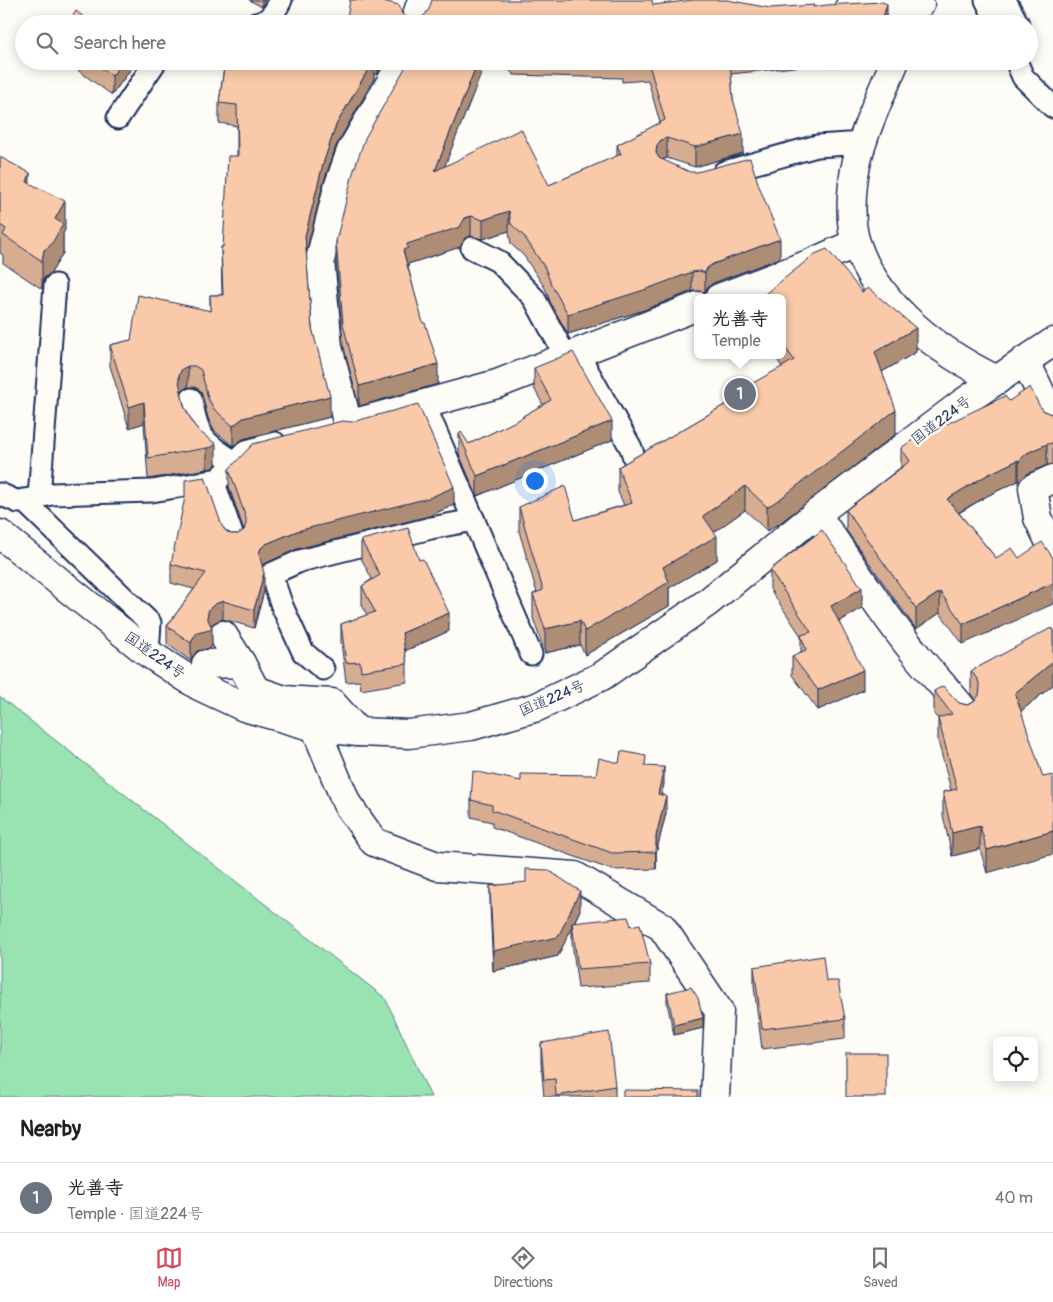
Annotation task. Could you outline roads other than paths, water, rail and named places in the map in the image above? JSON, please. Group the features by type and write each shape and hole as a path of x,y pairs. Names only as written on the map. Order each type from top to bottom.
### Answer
{"main road":[{"path":"826,9 918,9"},
{"path":"399,70 351,151 338,188 320,260 328,347 339,427 497,384 694,308"},
{"path":"891,70 863,143 853,182 852,211 856,242 870,274 893,307 923,333 973,368 997,380"},
{"path":"730,294 809,264 856,242"},
{"name":"国道224号","path":"0,534 148,653 199,686 244,707 315,727 358,732 409,734 471,726 537,707 602,676 708,602 816,514 964,402 1053,342"},
{"path":"1025,360 1053,419"},
{"path":"1053,479 1033,488 1038,518 1053,549"},
{"path":"816,514 879,606 918,658 952,694 965,712"},
{"path":"223,635 255,690 284,700 332,703 358,732"},
{"path":"206,664 241,663"},
{"path":"315,727 347,804 374,842 437,866 575,876 662,927 719,1011 715,1097"}],"lane":[{"path":"271,15 276,11 281,0"},
{"path":"986,0 994,15"},
{"path":"1005,0 1013,15"},
{"path":"118,118 150,70"},
{"path":"1020,70 1024,77 1053,107"},
{"path":"702,178 817,146 863,143"},
{"path":"472,248 498,261 534,298 631,448 636,464"},
{"path":"31,498 55,285"},
{"path":"191,399 195,424 203,440 213,449 235,462"},
{"path":"424,404 531,654"},
{"path":"0,494 18,502 52,494 152,491 218,480 246,450 292,439"},
{"path":"213,480 234,540"},
{"path":"31,498 150,623 148,653"},
{"path":"323,669 303,652 282,606 271,574 300,561 431,528 474,520"}],"place":[{"name":"光善寺","path":"740,394"}]}
